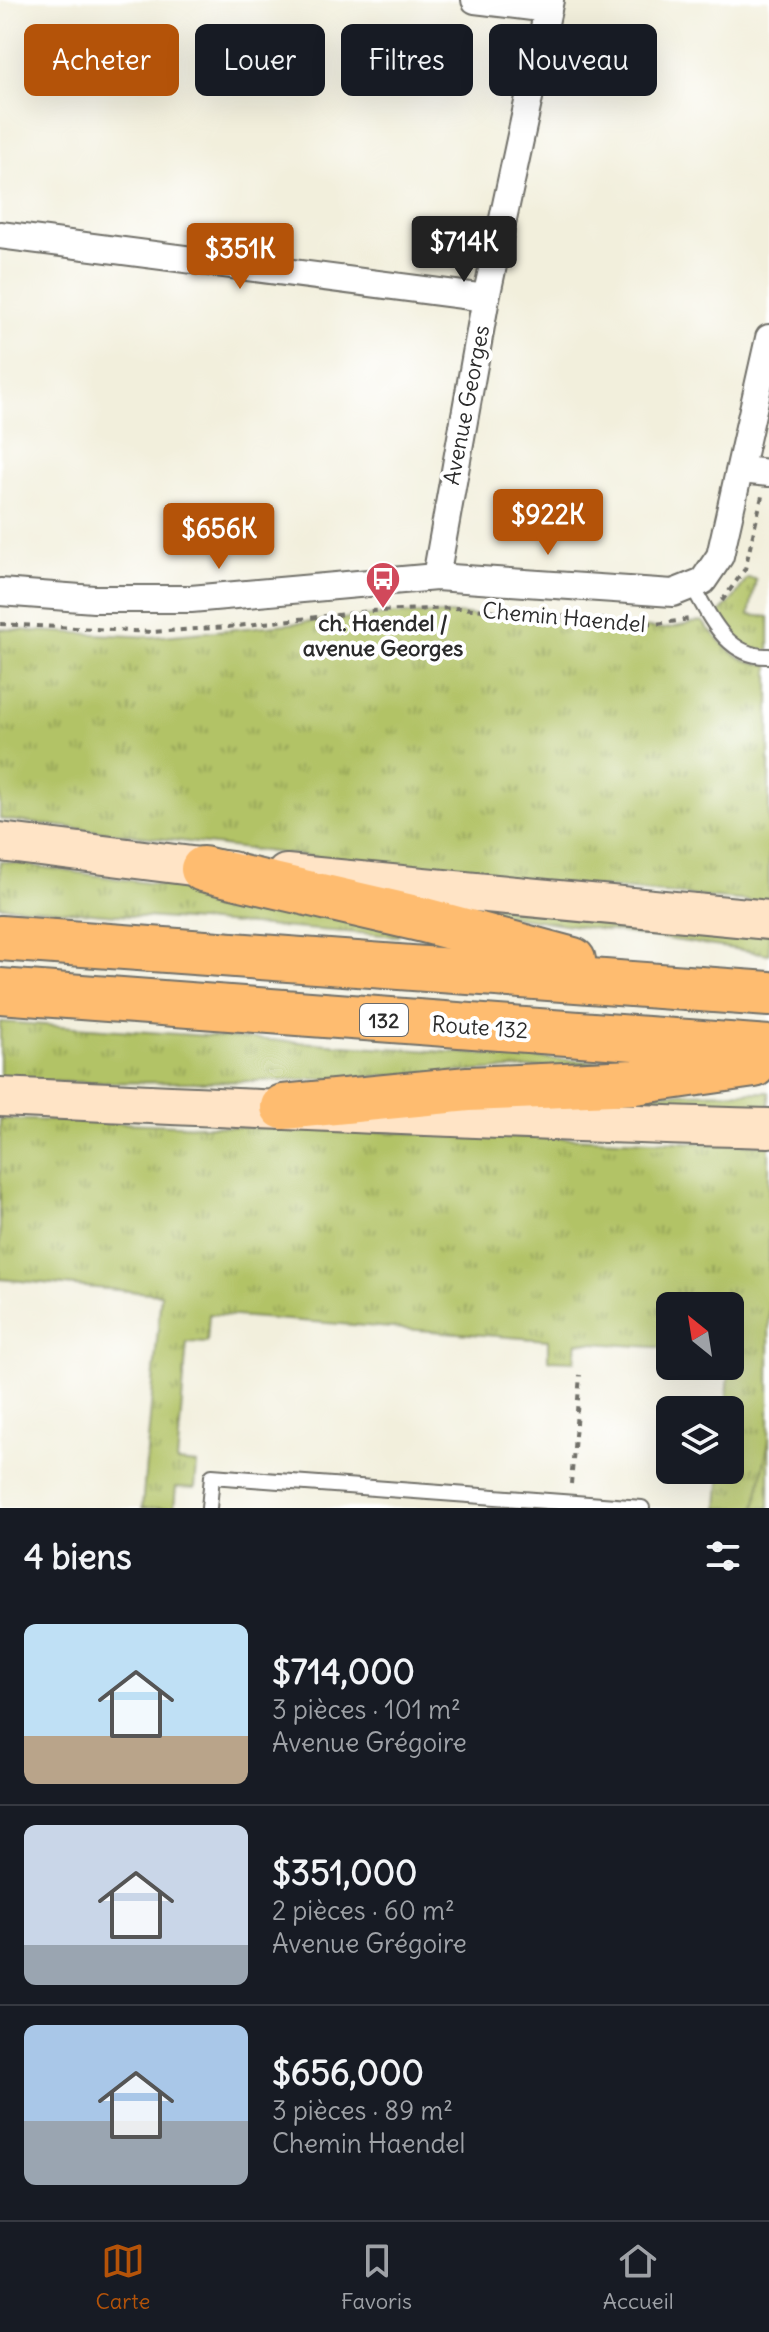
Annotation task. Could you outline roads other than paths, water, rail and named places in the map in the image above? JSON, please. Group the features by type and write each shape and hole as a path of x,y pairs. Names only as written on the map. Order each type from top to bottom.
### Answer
{"highway":[{"path":"203,869 424,920 676,987"},
{"path":"0,938 769,994"},
{"name":"Route 132","path":"0,991 769,1048"},
{"path":"283,1107 468,1089 635,1082 769,1063"}],"street":[{"path":"475,0 549,4"},
{"name":"Avenue Georges","path":"436,577 486,298 549,4"},
{"path":"0,235 486,298"},
{"path":"693,587 708,576 720,556 769,338"},
{"path":"741,470 765,485"},
{"name":"Chemin Haendel","path":"0,592 94,599 191,599 436,577 549,582 655,594 693,587"},
{"path":"0,842 203,869 340,878 769,920"},
{"path":"0,1097 283,1107 468,1120 769,1128"}],"lane":[{"path":"693,587 728,642 742,654 769,656"},
{"path":"209,1508 212,1476 642,1508"}],"place":[{"name":"ch. Haendel / avenue Georges","path":"383,610"}]}
